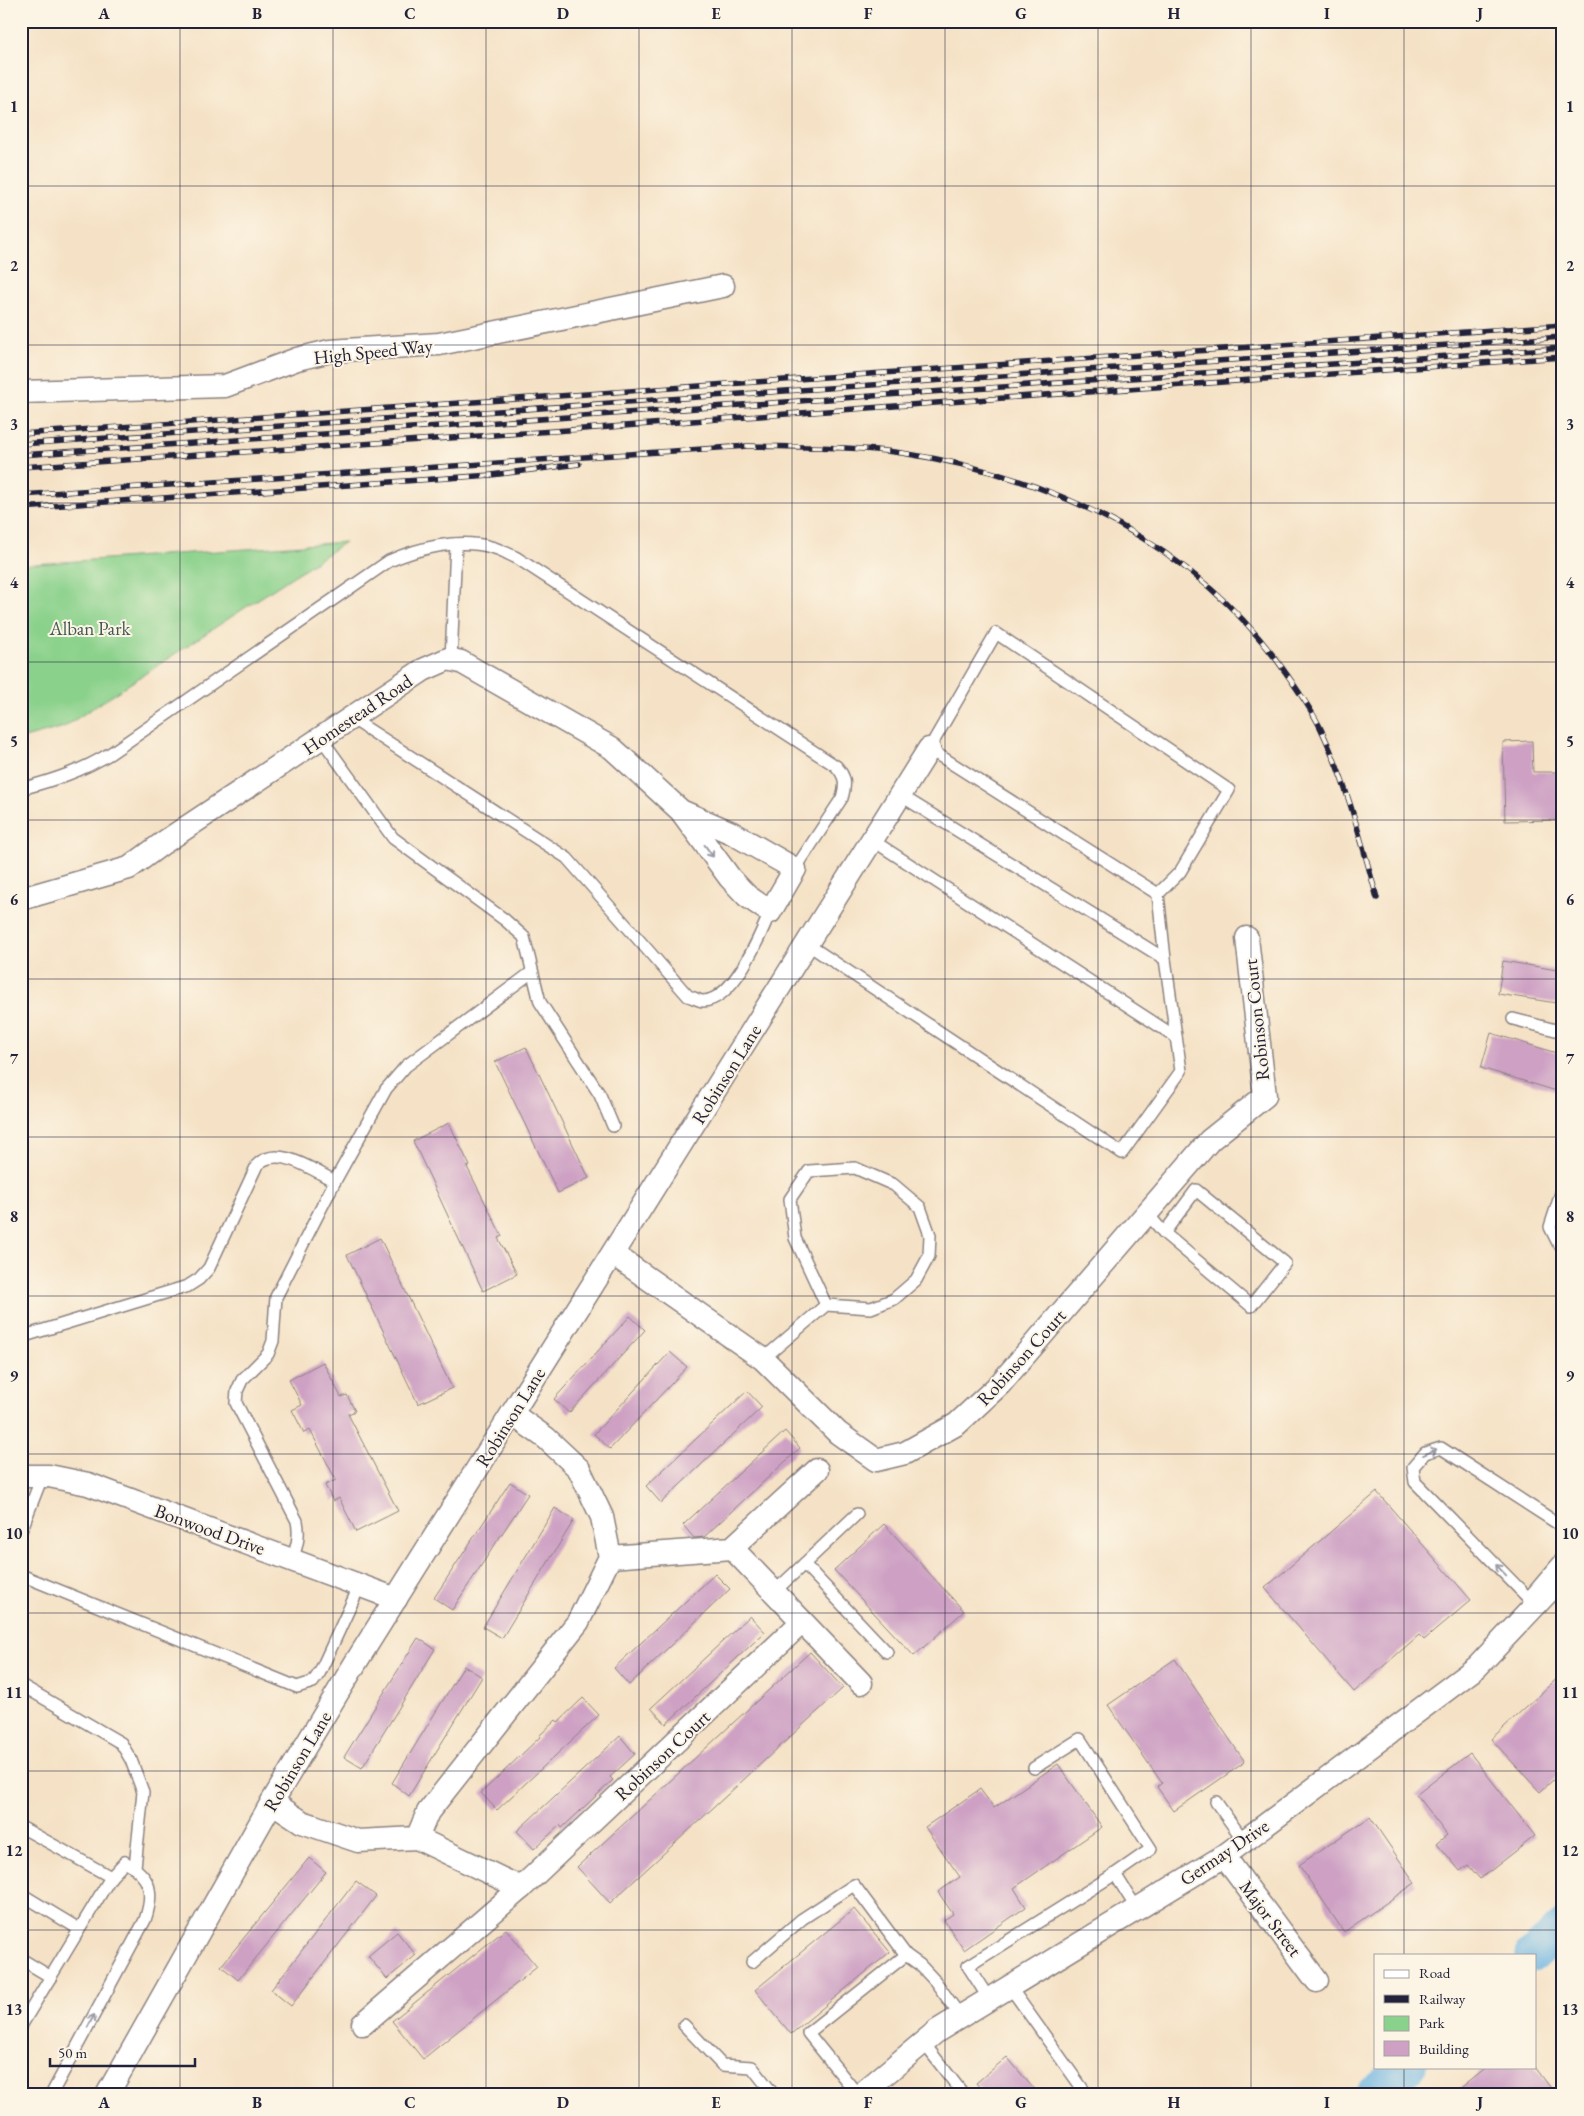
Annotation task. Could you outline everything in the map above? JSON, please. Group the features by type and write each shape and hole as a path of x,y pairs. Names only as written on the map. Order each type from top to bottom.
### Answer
{"street":[{"name":"High Speed Way","path":"21,392 225,386 297,359 330,351 439,344 723,286"},
{"name":"Homestead Road","path":"21,899 129,868 163,842 423,670 451,660"},
{"path":"451,660 461,662 612,748 681,811 730,878 747,896 770,912 795,869 732,833 681,811"},
{"name":"Robinson Lane","path":"107,2095 272,1802 396,1599 928,749"},
{"name":"Robinson Court","path":"613,1254 762,1359 838,1433 876,1460 905,1453 957,1424 1000,1384 1146,1212 1210,1140 1265,1096 1247,938"},
{"path":"417,1838 428,1812 578,1622 610,1556 602,1517 579,1469 546,1438 512,1414"},
{"path":"610,1556 732,1548 817,1470"},
{"name":"Bonwood Drive","path":"32,1477 49,1476 88,1484 396,1599"},
{"path":"732,1548 861,1683"},
{"name":"Germay Drive","path":"859,2095 923,2042 960,2017 1224,1856 1477,1667 1531,1601 1563,1576"},
{"name":"Robinson Court","path":"363,2024 521,1888 802,1622"},
{"path":"272,1802 302,1822 358,1841 417,1838 521,1888"},
{"name":"Major Street","path":"1224,1856 1317,1981"}],"lane":[{"path":"451,660 456,544"},
{"path":"21,789 74,774 111,753 389,561 429,547 456,544 491,547 516,558 836,766 844,774 846,786 842,798 795,869"},
{"path":"996,633 1229,790 1180,872 1158,894 928,749 996,633"},
{"path":"351,718 568,858 688,996 703,1001 716,997 734,981 752,952 770,912"},
{"path":"321,738 393,838 505,920 524,938 540,1002 600,1095 613,1126"},
{"path":"900,795 1165,959"},
{"path":"872,840 1176,1037"},
{"path":"807,944 1122,1153 1181,1071 1158,894"},
{"path":"292,1560 298,1545 299,1532 297,1521 236,1403 237,1391 242,1380 268,1354 273,1341 276,1297 334,1180 386,1089 406,1066 532,972"},
{"path":"1513,1019 1563,1032"},
{"path":"21,1337 188,1286 199,1279 209,1268 257,1165 264,1158 276,1156 293,1161 334,1180"},
{"path":"762,1359 826,1305 871,1308 894,1298 916,1280 929,1256 930,1235 920,1207 894,1185 855,1168 809,1171 790,1199 795,1238 826,1305"},
{"path":"1563,1188 1550,1227 1558,1243 1563,1245"},
{"path":"1146,1212 1164,1233 1251,1306 1285,1263 1196,1190 1164,1233"},
{"path":"1563,1527 1441,1448 1425,1452 1413,1467 1415,1482 1531,1601 1563,1558"},
{"path":"21,1531 32,1477"},
{"path":"774,1592 857,1514"},
{"path":"804,1564 887,1652"},
{"path":"21,1575 297,1687 313,1682 320,1672 360,1585"},
{"path":"21,1685 121,1743 131,1760 143,1792 135,1868"},
{"path":"989,1999 968,1966 1115,1874 1151,1849 1080,1739 1034,1768"},
{"path":"1216,1802 1244,1841"},
{"path":"21,1827 111,1877"},
{"path":"22,2025 111,1877 125,1862 142,1871 148,1887 150,1903 145,1920 51,2095"},
{"path":"1115,1874 1137,1909"},
{"path":"752,1962 802,1919 854,1886 906,1955 920,1965 936,1981 960,2017"},
{"path":"21,1894 79,1929"},
{"path":"859,2095 808,2033 906,1955"},
{"path":"21,1960 51,1977"},
{"path":"1010,1987 1087,2095"},
{"path":"684,2025 722,2065 752,2068 774,2095"},
{"path":"923,2042 964,2095"}],"green space":[{"name":"Alban Park","path":"345,542 64,727 21,739 21,565"}],"building":[{"path":"1532,741 1533,772 1563,772 1563,820 1505,821 1503,742"},
{"path":"1503,961 1563,971 1563,1004 1498,994"},
{"path":"1491,1033 1563,1055 1563,1093 1481,1068"},
{"path":"526,1047 589,1178 558,1193 495,1062"},
{"path":"449,1123 470,1166 467,1167 502,1236 498,1238 517,1274 483,1291 413,1141"},
{"path":"380,1238 452,1388 418,1404 347,1255"},
{"path":"630,1316 645,1330 569,1413 554,1399"},
{"path":"670,1352 687,1367 610,1449 594,1434"},
{"path":"323,1362 341,1397 347,1395 355,1411 348,1414 398,1511 356,1532 339,1498 333,1501 325,1485 336,1480 310,1430 304,1433 292,1410 302,1405 289,1380"},
{"path":"747,1391 762,1407 661,1503 646,1486"},
{"path":"785,1431 800,1448 704,1537 694,1538 683,1525"},
{"path":"510,1482 528,1494 452,1610 434,1598"},
{"path":"1377,1492 1471,1600 1424,1640 1419,1635 1354,1692 1265,1588"},
{"path":"555,1508 574,1520 502,1638 483,1627"},
{"path":"884,1524 964,1611 914,1656 834,1570"},
{"path":"715,1574 730,1589 629,1685 614,1668"},
{"path":"750,1616 765,1632 666,1724 651,1708"},
{"path":"418,1638 435,1649 362,1768 344,1757"},
{"path":"810,1652 843,1688 610,1903 577,1867"},
{"path":"1175,1659 1245,1762 1174,1811 1157,1787 1162,1783 1108,1705"},
{"path":"464,1666 482,1677 409,1796 392,1783"},
{"path":"1563,1673 1563,1771 1540,1792 1491,1739"},
{"path":"583,1698 599,1715 497,1810 481,1793 556,1720 558,1722"},
{"path":"620,1736 635,1754 610,1777 613,1780 562,1828 560,1825 534,1849 517,1831"},
{"path":"1470,1753 1535,1836 1480,1879 1468,1865 1460,1871 1437,1843 1447,1835 1416,1795"},
{"path":"1058,1764 1102,1827 1014,1888 1026,1907 964,1950 944,1920 953,1914 938,1892 960,1877 925,1827 980,1789 994,1808"},
{"path":"1370,1817 1415,1883 1344,1932 1299,1865"},
{"path":"309,1858 326,1872 238,1980 221,1966"},
{"path":"356,1881 376,1896 291,2006 271,1990"},
{"path":"854,1909 890,1952 791,2034 755,1990"},
{"path":"506,1929 537,1967 423,2059 392,2021"},
{"path":"397,1932 416,1955 387,1979 368,1956"},
{"path":"1007,2057 1039,2095 986,2095 976,2083"},
{"path":"1486,2068 1536,2068 1556,2095 1452,2095"}],"waterway":[{"path":"1534,1954 1563,1927"},
{"path":"1372,2095 1408,2068"}],"railway":[{"path":"21,434 1563,325"},
{"path":"21,444 1563,337"},
{"path":"21,455 1563,348"},
{"path":"21,467 583,429 1563,357"},
{"path":"21,495 748,446 844,448 902,453 959,464 1014,479 1068,499 1119,524 1167,554 1212,590 1252,630 1288,676 1320,727 1338,768 1377,898"},
{"path":"21,508 491,475 579,464"}]}
